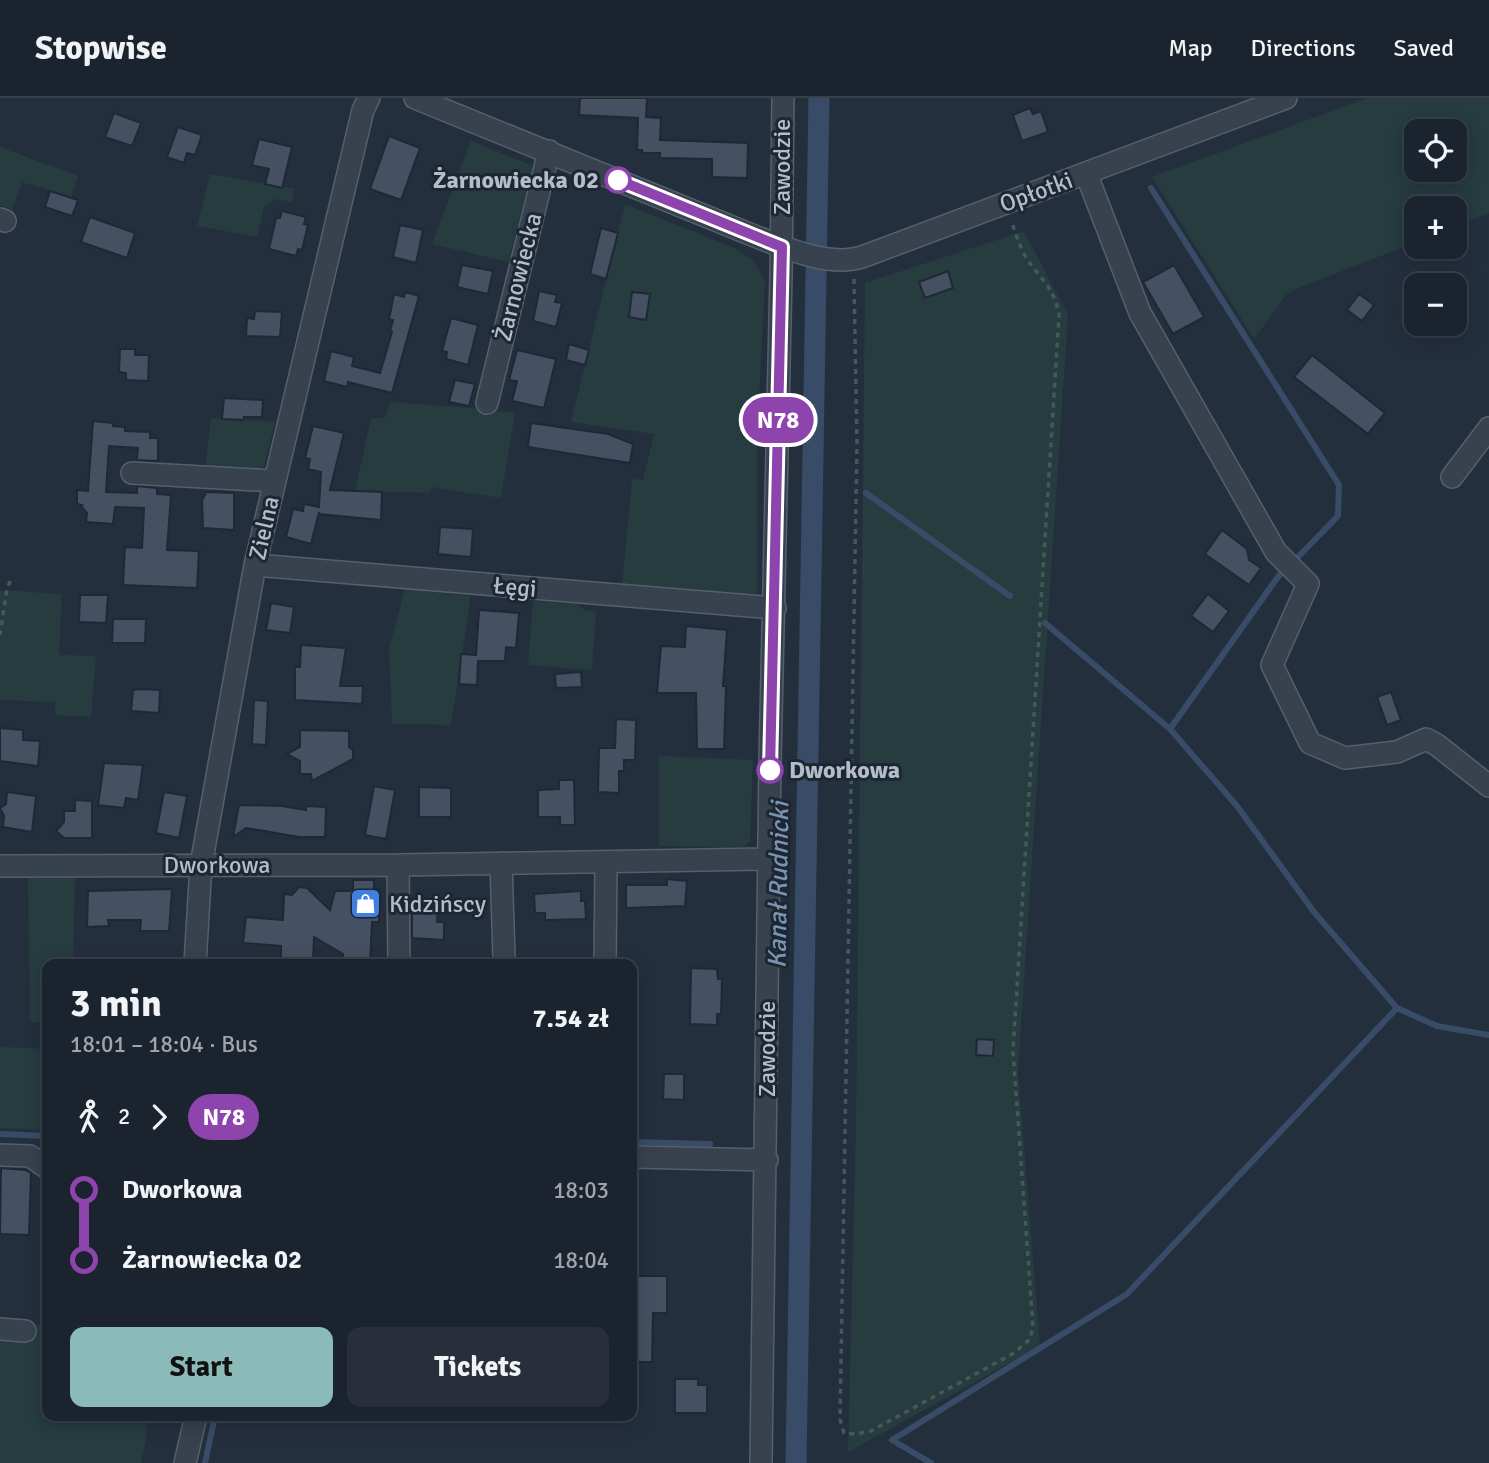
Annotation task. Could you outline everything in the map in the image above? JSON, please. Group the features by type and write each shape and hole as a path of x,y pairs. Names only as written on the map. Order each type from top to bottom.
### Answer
{"street":[{"name":"Zielna","path":"195,959 201,865 255,565 363,110 369,98"},
{"name":"Opłotki","path":"415,98 782,247 828,258 853,259 1286,98"},
{"name":"Zawodzie","path":"761,1463 783,98"},
{"name":"Żarnowiecka","path":"487,403 549,151"},
{"path":"1086,173 1140,313 1276,552 1308,584 1272,665 1310,743 1345,758 1397,751 1426,739 1489,786"},
{"path":"1452,477 1489,428"},
{"path":"132,473 275,481"},
{"name":"Łęgi","path":"255,565 775,608"},
{"name":"Dworkowa","path":"0,866 398,865 769,859"},
{"path":"605,959 606,862"},
{"path":"501,863 504,957"},
{"path":"398,865 399,959"},
{"path":"0,1155 30,1156 42,1164"},
{"path":"637,1157 766,1160"},
{"path":"0,1329 25,1331"},
{"path":"185,1463 195,1421"}],"path":[{"path":"853,259 857,444 840,1419 844,1433 855,1434 871,1431 1014,1353 1030,1339 1033,1326 1013,1051 1059,315 1056,298 1026,257 1004,204"},
{"path":"0,635 6,589 11,579"}],"green space":[{"path":"1367,98 1489,98 1489,213 1467,222 1467,196 1404,196 1404,247 1287,294 1254,339 1152,177"},
{"path":"471,141 533,166 508,262 432,244"},
{"path":"0,147 78,176 71,197 22,182 12,210 0,205"},
{"path":"210,174 295,189 292,202 276,199 264,207 257,237 197,226"},
{"path":"625,204 734,248 753,260 765,281 757,439 757,595 622,587 632,479 643,480 654,434 571,422"},
{"path":"1024,231 1068,315 1018,1071 1040,1346 848,1452 856,1124 865,283"},
{"path":"390,402 515,413 501,498 432,487 430,493 355,491 371,418 385,418"},
{"path":"211,418 275,422 264,466 250,473 205,470"},
{"path":"405,589 471,596 451,725 392,724 389,648"},
{"path":"0,590 62,594 59,655 96,656 91,717 55,715 55,702 0,700"},
{"path":"533,601 576,604 586,611 596,612 592,670 528,665"},
{"path":"659,756 753,760 750,842 742,847 659,846"},
{"path":"75,876 73,959 42,959 42,1023 30,1022 28,877"},
{"path":"0,1047 42,1049 42,1130 0,1128"},
{"path":"0,1322 42,1325 42,1421 148,1421 141,1463 0,1463"}],"building":[{"path":"580,98 647,98 646,117 661,118 660,140 748,143 747,178 712,177 712,159 660,158 660,153 643,153 642,150 637,150 638,118 579,115"},
{"path":"1030,108 1033,114 1041,111 1048,132 1022,141 1013,115"},
{"path":"114,113 141,123 132,146 105,137"},
{"path":"178,127 202,135 195,155 187,153 184,163 167,157"},
{"path":"389,136 420,148 401,200 370,189"},
{"path":"259,139 292,147 282,188 265,184 269,169 252,165"},
{"path":"50,191 78,200 72,216 45,207"},
{"path":"282,211 306,217 304,224 308,225 302,250 298,249 296,256 269,249 276,218 280,218"},
{"path":"90,217 135,233 127,258 81,242"},
{"path":"400,225 423,230 416,263 393,257"},
{"path":"601,228 618,233 606,279 590,274"},
{"path":"462,265 493,271 488,294 457,287"},
{"path":"1174,265 1204,317 1173,334 1143,282"},
{"path":"948,271 953,288 925,298 919,282"},
{"path":"539,291 557,295 555,302 562,303 556,327 533,321"},
{"path":"405,292 419,296 392,393 348,382 347,387 324,381 331,351 354,357 352,366 380,373 392,332 393,320 389,319 394,294 404,297"},
{"path":"632,292 650,294 646,320 629,317"},
{"path":"1359,294 1374,305 1362,321 1347,310"},
{"path":"255,311 282,312 280,337 246,336 247,318 254,319"},
{"path":"451,318 478,325 468,365 446,359 447,352 442,351"},
{"path":"569,344 589,350 585,365 566,360"},
{"path":"120,349 135,349 135,355 149,355 148,381 126,380 126,373 119,372"},
{"path":"517,350 556,359 544,408 512,401 517,381 509,380"},
{"path":"1312,355 1385,413 1368,434 1294,377"},
{"path":"455,380 475,384 469,406 449,402"},
{"path":"224,398 263,400 262,417 222,419"},
{"path":"93,421 113,423 113,426 125,427 125,431 150,432 150,438 158,438 158,461 137,460 138,448 109,446 106,492 137,493 137,486 157,488 157,494 171,495 167,550 199,551 197,588 123,585 125,547 142,548 144,508 115,507 113,524 86,522 87,513 82,505 77,504 77,490 88,491"},
{"path":"531,423 608,434 633,444 630,463 528,447"},
{"path":"313,426 344,433 330,490 382,492 381,520 319,512 311,544 286,537 293,509 303,511 304,504 319,507 321,472 308,469 310,459 305,458"},
{"path":"206,492 234,493 234,530 203,528 202,501"},
{"path":"440,527 473,529 471,557 438,554"},
{"path":"1222,530 1247,549 1249,560 1261,568 1249,585 1205,554"},
{"path":"1208,594 1229,611 1213,632 1191,616"},
{"path":"80,595 108,595 106,623 79,622"},
{"path":"271,603 294,607 290,633 266,630"},
{"path":"479,610 519,613 516,648 506,647 505,661 478,661 477,685 459,684 461,654 476,655"},
{"path":"113,619 146,619 145,643 112,643"},
{"path":"686,626 727,630 723,686 726,686 724,749 697,749 696,693 657,693 661,646 685,647"},
{"path":"301,645 346,648 340,686 363,686 362,704 295,700 295,667 300,667"},
{"path":"581,672 582,687 556,688 555,674"},
{"path":"133,690 160,690 159,713 131,711"},
{"path":"1391,692 1401,720 1387,725 1377,697"},
{"path":"254,700 268,701 266,745 252,744"},
{"path":"616,719 636,720 635,760 624,760 624,771 619,771 619,793 598,792 599,748 615,748"},
{"path":"0,728 23,730 23,740 40,741 38,766 0,761"},
{"path":"300,730 349,731 349,747 353,750 353,759 312,781 311,774 300,774 300,761 287,754 300,747"},
{"path":"104,763 143,765 138,800 126,798 124,808 98,805"},
{"path":"559,780 574,780 575,825 560,825 560,817 538,817 538,790 559,789"},
{"path":"374,786 395,790 386,839 365,835"},
{"path":"419,787 451,788 451,817 419,817"},
{"path":"7,792 36,796 32,832 3,827 4,816 0,808 6,804"},
{"path":"164,792 187,796 179,838 156,833"},
{"path":"75,800 92,801 92,838 64,838 56,831 64,822 64,811 75,811"},
{"path":"239,805 282,806 306,810 306,806 326,807 325,837 299,837 246,828 233,837"},
{"path":"667,879 687,881 685,906 626,908 626,885 667,885"},
{"path":"353,880 374,880 374,889 379,889 379,922 372,922 370,959 343,959 343,954 314,937 313,959 281,959 281,946 243,943 246,917 283,920 284,894 292,895 299,887 307,888 330,910 335,891 353,889"},
{"path":"172,889 169,931 140,931 141,920 108,920 109,926 87,927 88,891"},
{"path":"581,891 581,901 585,901 586,919 545,920 545,913 535,913 534,894"},
{"path":"412,907 438,909 437,922 444,922 444,940 412,938"},
{"path":"691,968 717,969 718,979 722,979 721,1014 717,1014 717,1025 690,1024"},
{"path":"977,1039 994,1040 993,1056 976,1055"},
{"path":"664,1074 684,1074 684,1100 663,1099"},
{"path":"1,1168 26,1170 31,1173 29,1235 0,1234"},
{"path":"637,1276 667,1276 667,1313 653,1313 652,1362 637,1362"},
{"path":"675,1379 698,1379 698,1385 707,1385 707,1413 675,1413"}],"waterway":[{"name":"Kanał Rudnicki","path":"796,1463 819,98"},
{"path":"1151,188 1339,485 1338,516 1296,559"},
{"path":"866,493 1010,596"},
{"path":"1170,729 1280,574"},
{"path":"1045,623 1170,729 1237,806 1314,912 1397,1008 1437,1026 1489,1035"},
{"path":"931,1463 892,1440 1127,1294 1397,1008"},
{"path":"0,1134 42,1136"},
{"path":"637,1142 710,1144"},
{"path":"205,1463 214,1421"}],"bus line":[{"name":"N78","path":"618,180 782,247 770,770"}],"place":[{"name":"Żarnowiecka 02","path":"618,180"},
{"name":"Dworkowa","path":"770,770"},
{"name":"Kidzińscy","path":"366,904"}]}
